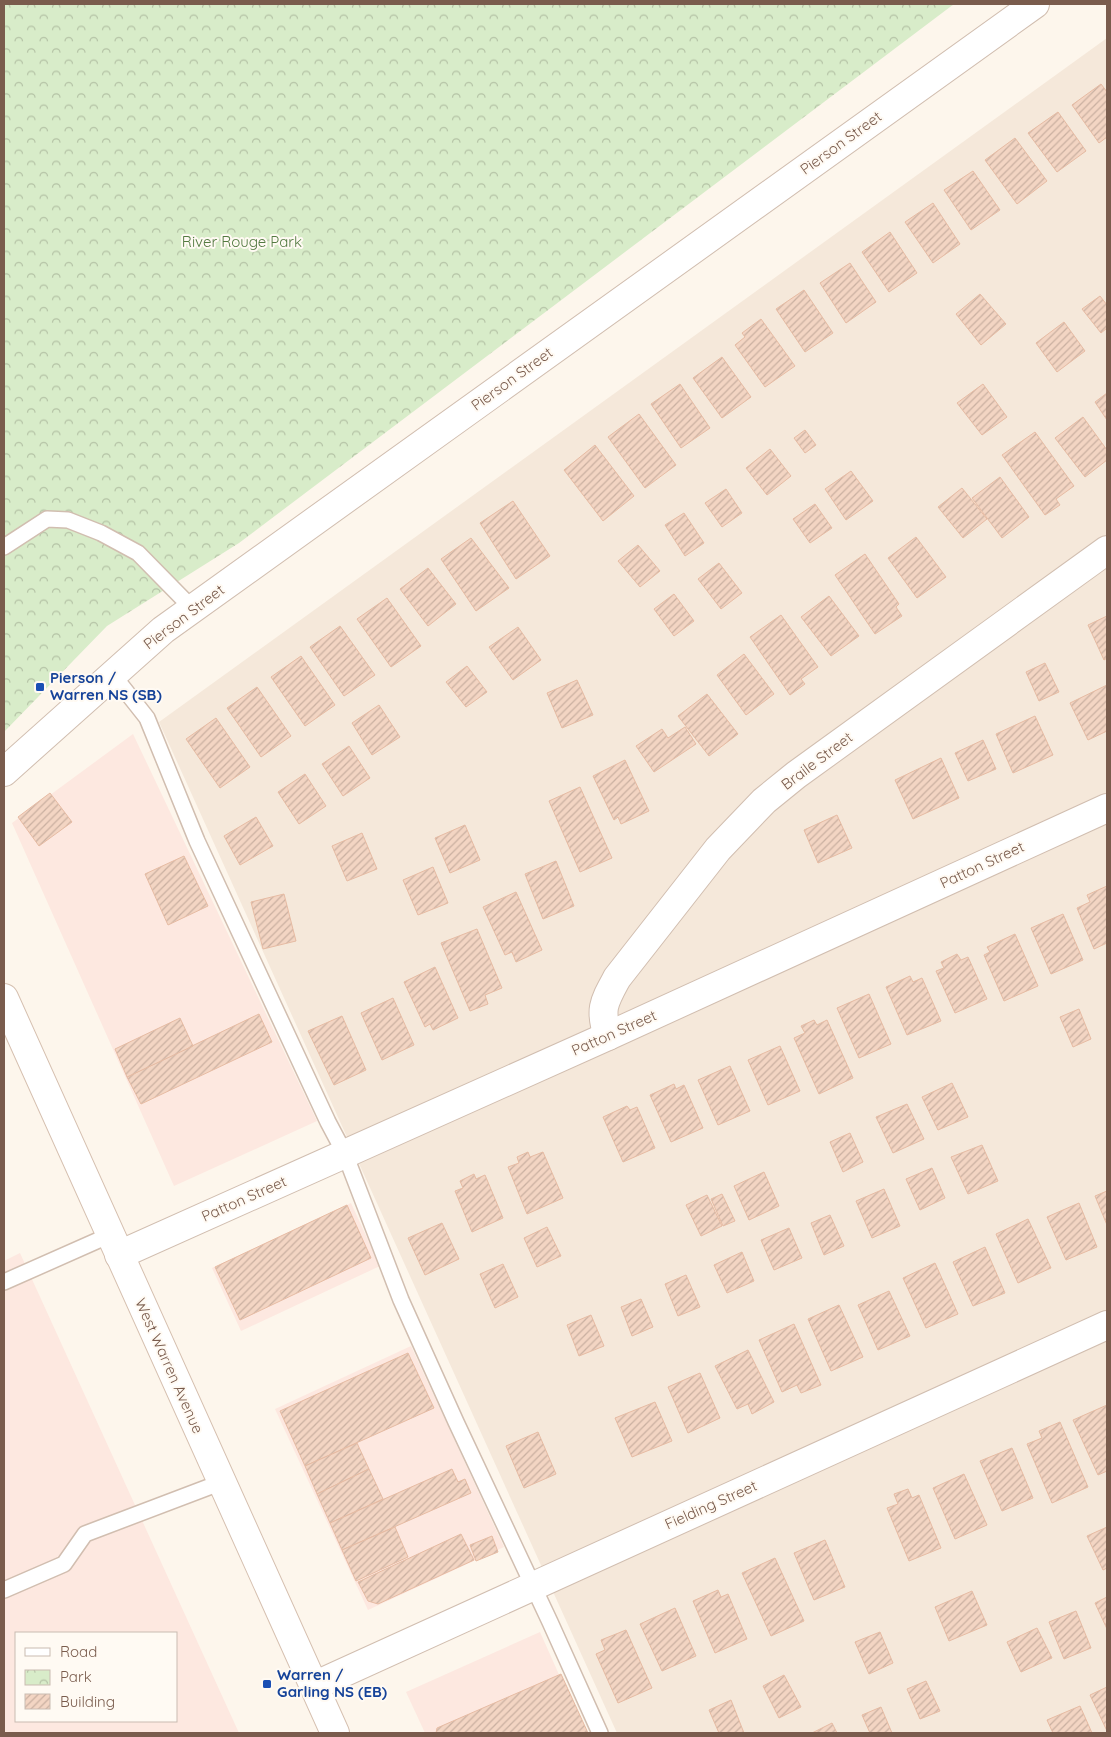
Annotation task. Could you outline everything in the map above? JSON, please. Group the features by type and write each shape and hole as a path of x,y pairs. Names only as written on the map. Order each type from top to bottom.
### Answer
{"street":[{"name":"Pierson Street","path":"4,772 164,630 1035,4"},
{"name":"Braile Street","path":"608,1036 603,1021 603,1008 617,978 718,849 764,801 796,775 1107,550"},
{"name":"Patton Street","path":"115,1245 345,1154 1107,808"},
{"name":"West Warren Avenue","path":"4,998 335,1733"},
{"name":"Fielding Street","path":"314,1686 1107,1325"}],"lane":[{"path":"4,547 47,519 68,520 102,532 138,553 193,609"},
{"path":"113,675 147,718 197,841 328,1122 345,1154 401,1300 600,1733"},
{"path":"4,1282 115,1245"},
{"path":"4,1590 64,1564 85,1534 222,1482"}],"shaded area":[{"path":"1107,38 1107,1733 617,1733 159,722"},
{"path":"133,734 317,1121 174,1186 12,823"},
{"path":"351,1203 380,1266 241,1331 212,1268"},
{"path":"20,1253 239,1733 4,1733 4,1261"},
{"path":"411,1346 504,1547 368,1610 275,1409"},
{"path":"540,1632 585,1733 425,1733 406,1692"}],"green space":[{"name":"River Rouge Park","path":"4,4 954,4 239,543 107,626 4,732"}],"building":[{"path":"1101,84 1107,92 1107,137 1099,143 1072,105"},
{"path":"1058,112 1086,151 1057,172 1028,133"},
{"path":"1015,138 1047,181 1017,204 985,160"},
{"path":"973,171 1000,210 971,230 944,190"},
{"path":"933,203 960,244 933,263 905,222"},
{"path":"890,232 917,273 889,292 862,252"},
{"path":"850,263 876,302 846,323 820,283"},
{"path":"804,290 833,333 805,352 776,309"},
{"path":"980,294 1006,324 981,345 956,314"},
{"path":"1100,296 1107,305 1107,328 1101,333 1082,309"},
{"path":"761,319 795,366 765,387 735,345 745,337 742,333"},
{"path":"1064,322 1085,351 1057,372 1036,343"},
{"path":"722,357 751,397 722,418 693,378"},
{"path":"680,384 710,428 681,448 651,404"},
{"path":"983,384 1007,417 982,435 957,403"},
{"path":"1107,393 1107,420 1095,402"},
{"path":"639,414 676,465 645,488 608,437"},
{"path":"1083,417 1107,450 1107,460 1085,477 1055,438"},
{"path":"805,430 816,445 805,453 794,438"},
{"path":"1035,432 1074,486 1056,499 1060,505 1045,515 1002,455"},
{"path":"595,445 634,496 603,521 564,470"},
{"path":"770,449 791,476 767,495 746,468"},
{"path":"851,471 873,501 846,520 825,489"},
{"path":"1000,477 1029,517 1002,538 972,498"},
{"path":"962,488 987,519 963,538 938,507"},
{"path":"726,489 742,513 722,527 705,503"},
{"path":"513,501 550,556 516,579 480,523"},
{"path":"815,504 832,528 810,543 793,519"},
{"path":"684,513 704,543 685,556 665,525"},
{"path":"916,537 946,577 917,598 888,558"},
{"path":"471,538 509,588 476,611 441,559"},
{"path":"638,545 660,571 640,587 618,561"},
{"path":"865,554 899,604 896,607 902,616 875,634 835,575"},
{"path":"719,563 742,593 721,609 698,579"},
{"path":"428,568 456,604 428,626 400,589"},
{"path":"674,594 694,621 674,636 654,609"},
{"path":"829,596 859,636 831,656 801,617"},
{"path":"387,598 421,646 391,667 357,619"},
{"path":"781,615 818,667 801,679 805,684 790,695 750,637"},
{"path":"1107,616 1107,658 1104,660 1088,625"},
{"path":"340,626 375,675 344,696 310,647"},
{"path":"518,627 541,660 513,680 489,647"},
{"path":"744,654 774,694 746,715 717,675"},
{"path":"301,656 335,705 305,726 271,677"},
{"path":"1045,663 1059,692 1039,701 1026,672"},
{"path":"467,666 487,692 466,707 446,682"},
{"path":"577,680 593,715 562,728 547,693"},
{"path":"1107,685 1107,731 1088,740 1070,703"},
{"path":"257,687 291,736 261,757 227,708"},
{"path":"707,694 738,734 709,756 678,716"},
{"path":"379,705 400,737 372,755 352,723"},
{"path":"1035,716 1053,755 1013,773 996,734"},
{"path":"216,718 250,767 220,788 186,739"},
{"path":"685,727 696,744 654,772 636,746 662,729 668,738"},
{"path":"983,740 996,769 968,781 955,753"},
{"path":"349,746 370,778 343,796 322,764"},
{"path":"941,758 959,798 913,819 895,780"},
{"path":"625,760 649,811 621,824 618,817 614,820 593,776"},
{"path":"305,774 326,806 299,824 278,792"},
{"path":"580,787 612,858 580,872 549,801"},
{"path":"50,793 72,822 39,846 18,817"},
{"path":"837,815 852,848 818,863 804,830"},
{"path":"256,817 273,846 240,865 224,836"},
{"path":"465,825 480,860 450,873 435,838"},
{"path":"362,833 377,869 347,881 332,846"},
{"path":"184,856 208,906 168,925 145,874"},
{"path":"556,861 574,906 543,919 525,874"},
{"path":"433,867 448,903 418,915 403,880"},
{"path":"1107,886 1107,943 1094,949 1077,908 1090,902 1087,895"},
{"path":"516,892 542,950 516,962 512,952 505,955 483,907"},
{"path":"284,894 296,941 263,949 251,902"},
{"path":"1063,914 1083,960 1051,974 1031,928"},
{"path":"477,929 502,988 485,995 488,1004 470,1011 441,943"},
{"path":"1015,934 1038,986 1004,1001 984,955 990,952 987,947"},
{"path":"957,954 961,960 968,957 987,999 955,1013 936,971 944,968 941,962"},
{"path":"435,967 458,1018 433,1030 430,1024 425,1027 404,982"},
{"path":"910,976 913,982 922,978 941,1021 907,1035 886,987"},
{"path":"869,994 891,1044 859,1058 837,1008"},
{"path":"393,998 414,1045 382,1060 361,1013"},
{"path":"1079,1009 1091,1039 1073,1047 1060,1017"},
{"path":"259,1014 272,1042 141,1104 127,1077"},
{"path":"342,1016 366,1070 334,1085 308,1031"},
{"path":"180,1018 193,1046 127,1077 115,1049"},
{"path":"814,1020 817,1025 827,1020 853,1078 819,1094 794,1038 805,1033 801,1026"},
{"path":"780,1046 800,1091 768,1105 748,1060"},
{"path":"730,1066 750,1111 718,1125 698,1080"},
{"path":"952,1083 968,1117 938,1130 922,1097"},
{"path":"674,1084 676,1089 684,1085 703,1128 671,1142 650,1095"},
{"path":"907,1104 924,1139 893,1153 876,1117"},
{"path":"627,1106 630,1110 637,1107 655,1148 623,1162 603,1117"},
{"path":"850,1133 863,1162 843,1172 830,1142"},
{"path":"982,1145 998,1181 968,1194 951,1157"},
{"path":"528,1152 530,1157 543,1152 563,1198 527,1214 508,1167 519,1163 517,1157"},
{"path":"932,1168 945,1198 920,1210 906,1179"},
{"path":"764,1172 779,1206 749,1220 734,1186"},
{"path":"474,1174 476,1179 485,1175 503,1218 472,1232 455,1191 463,1188 460,1181"},
{"path":"884,1189 900,1226 872,1238 856,1201"},
{"path":"1107,1191 1107,1225 1095,1196"},
{"path":"722,1194 735,1221 723,1226 711,1199"},
{"path":"707,1195 722,1226 701,1236 686,1205"},
{"path":"1079,1203 1097,1247 1066,1260 1047,1217"},
{"path":"347,1205 371,1258 240,1320 215,1267"},
{"path":"830,1215 844,1246 824,1255 811,1223"},
{"path":"1028,1219 1051,1268 1018,1283 996,1234"},
{"path":"442,1223 459,1259 425,1275 408,1238"},
{"path":"547,1227 561,1256 537,1267 524,1238"},
{"path":"789,1228 802,1258 774,1270 761,1240"},
{"path":"985,1247 1005,1293 973,1306 953,1262"},
{"path":"742,1252 754,1281 727,1293 714,1265"},
{"path":"935,1263 958,1314 926,1328 903,1278"},
{"path":"503,1264 518,1297 495,1308 480,1274"},
{"path":"686,1275 700,1307 678,1316 665,1284"},
{"path":"889,1291 910,1336 878,1350 858,1305"},
{"path":"641,1299 653,1327 632,1336 621,1307"},
{"path":"839,1305 863,1357 831,1371 808,1319"},
{"path":"591,1315 604,1346 579,1356 567,1325"},
{"path":"794,1324 821,1385 801,1393 797,1385 782,1392 759,1340"},
{"path":"748,1350 774,1402 752,1414 748,1404 737,1409 715,1366"},
{"path":"408,1353 434,1408 305,1466 280,1411"},
{"path":"700,1373 720,1418 688,1433 668,1387"},
{"path":"655,1402 672,1441 632,1457 615,1418"},
{"path":"1107,1405 1107,1471 1098,1475 1073,1420"},
{"path":"1060,1422 1088,1487 1052,1503 1027,1444 1042,1438 1039,1431"},
{"path":"538,1432 556,1474 524,1488 506,1446"},
{"path":"357,1443 369,1469 317,1494 305,1466"},
{"path":"1012,1448 1033,1498 1002,1511 980,1461"},
{"path":"369,1469 383,1499 330,1523 317,1494"},
{"path":"452,1469 458,1482 465,1479 471,1493 342,1550 330,1523"},
{"path":"964,1474 987,1525 955,1539 933,1488"},
{"path":"908,1489 912,1498 919,1495 941,1548 909,1561 887,1508 898,1504 894,1494"},
{"path":"395,1527 408,1557 356,1581 342,1550"},
{"path":"1107,1527 1107,1568 1103,1570 1087,1536"},
{"path":"461,1534 474,1560 378,1604 368,1601 358,1582"},
{"path":"492,1536 498,1552 476,1561 470,1545"},
{"path":"825,1540 845,1587 814,1600 794,1553"},
{"path":"775,1558 804,1621 771,1636 742,1573"},
{"path":"718,1590 721,1597 728,1594 747,1639 715,1653 693,1601"},
{"path":"972,1591 987,1625 949,1641 935,1607"},
{"path":"1107,1597 1107,1629 1095,1603"},
{"path":"675,1608 696,1656 662,1671 640,1624"},
{"path":"1076,1611 1091,1648 1064,1659 1049,1622"},
{"path":"1037,1628 1052,1658 1021,1672 1007,1642"},
{"path":"626,1630 652,1688 618,1703 596,1654 605,1650 601,1640"},
{"path":"880,1632 893,1663 869,1674 855,1642"},
{"path":"561,1674 588,1733 436,1733 437,1728"},
{"path":"784,1675 801,1707 779,1718 763,1686"},
{"path":"926,1681 940,1711 920,1719 907,1689"},
{"path":"1107,1687 1107,1731 1090,1695"},
{"path":"731,1700 744,1733 719,1733 709,1710"},
{"path":"1080,1706 1092,1733 1053,1733 1047,1720"},
{"path":"881,1707 892,1733 870,1733 862,1715"},
{"path":"832,1723 837,1733 812,1733"}],"place":[{"name":"Pierson / Warren NS (SB)","path":"40,687"},
{"name":"Warren / Garling NS (EB)","path":"267,1684"}]}
